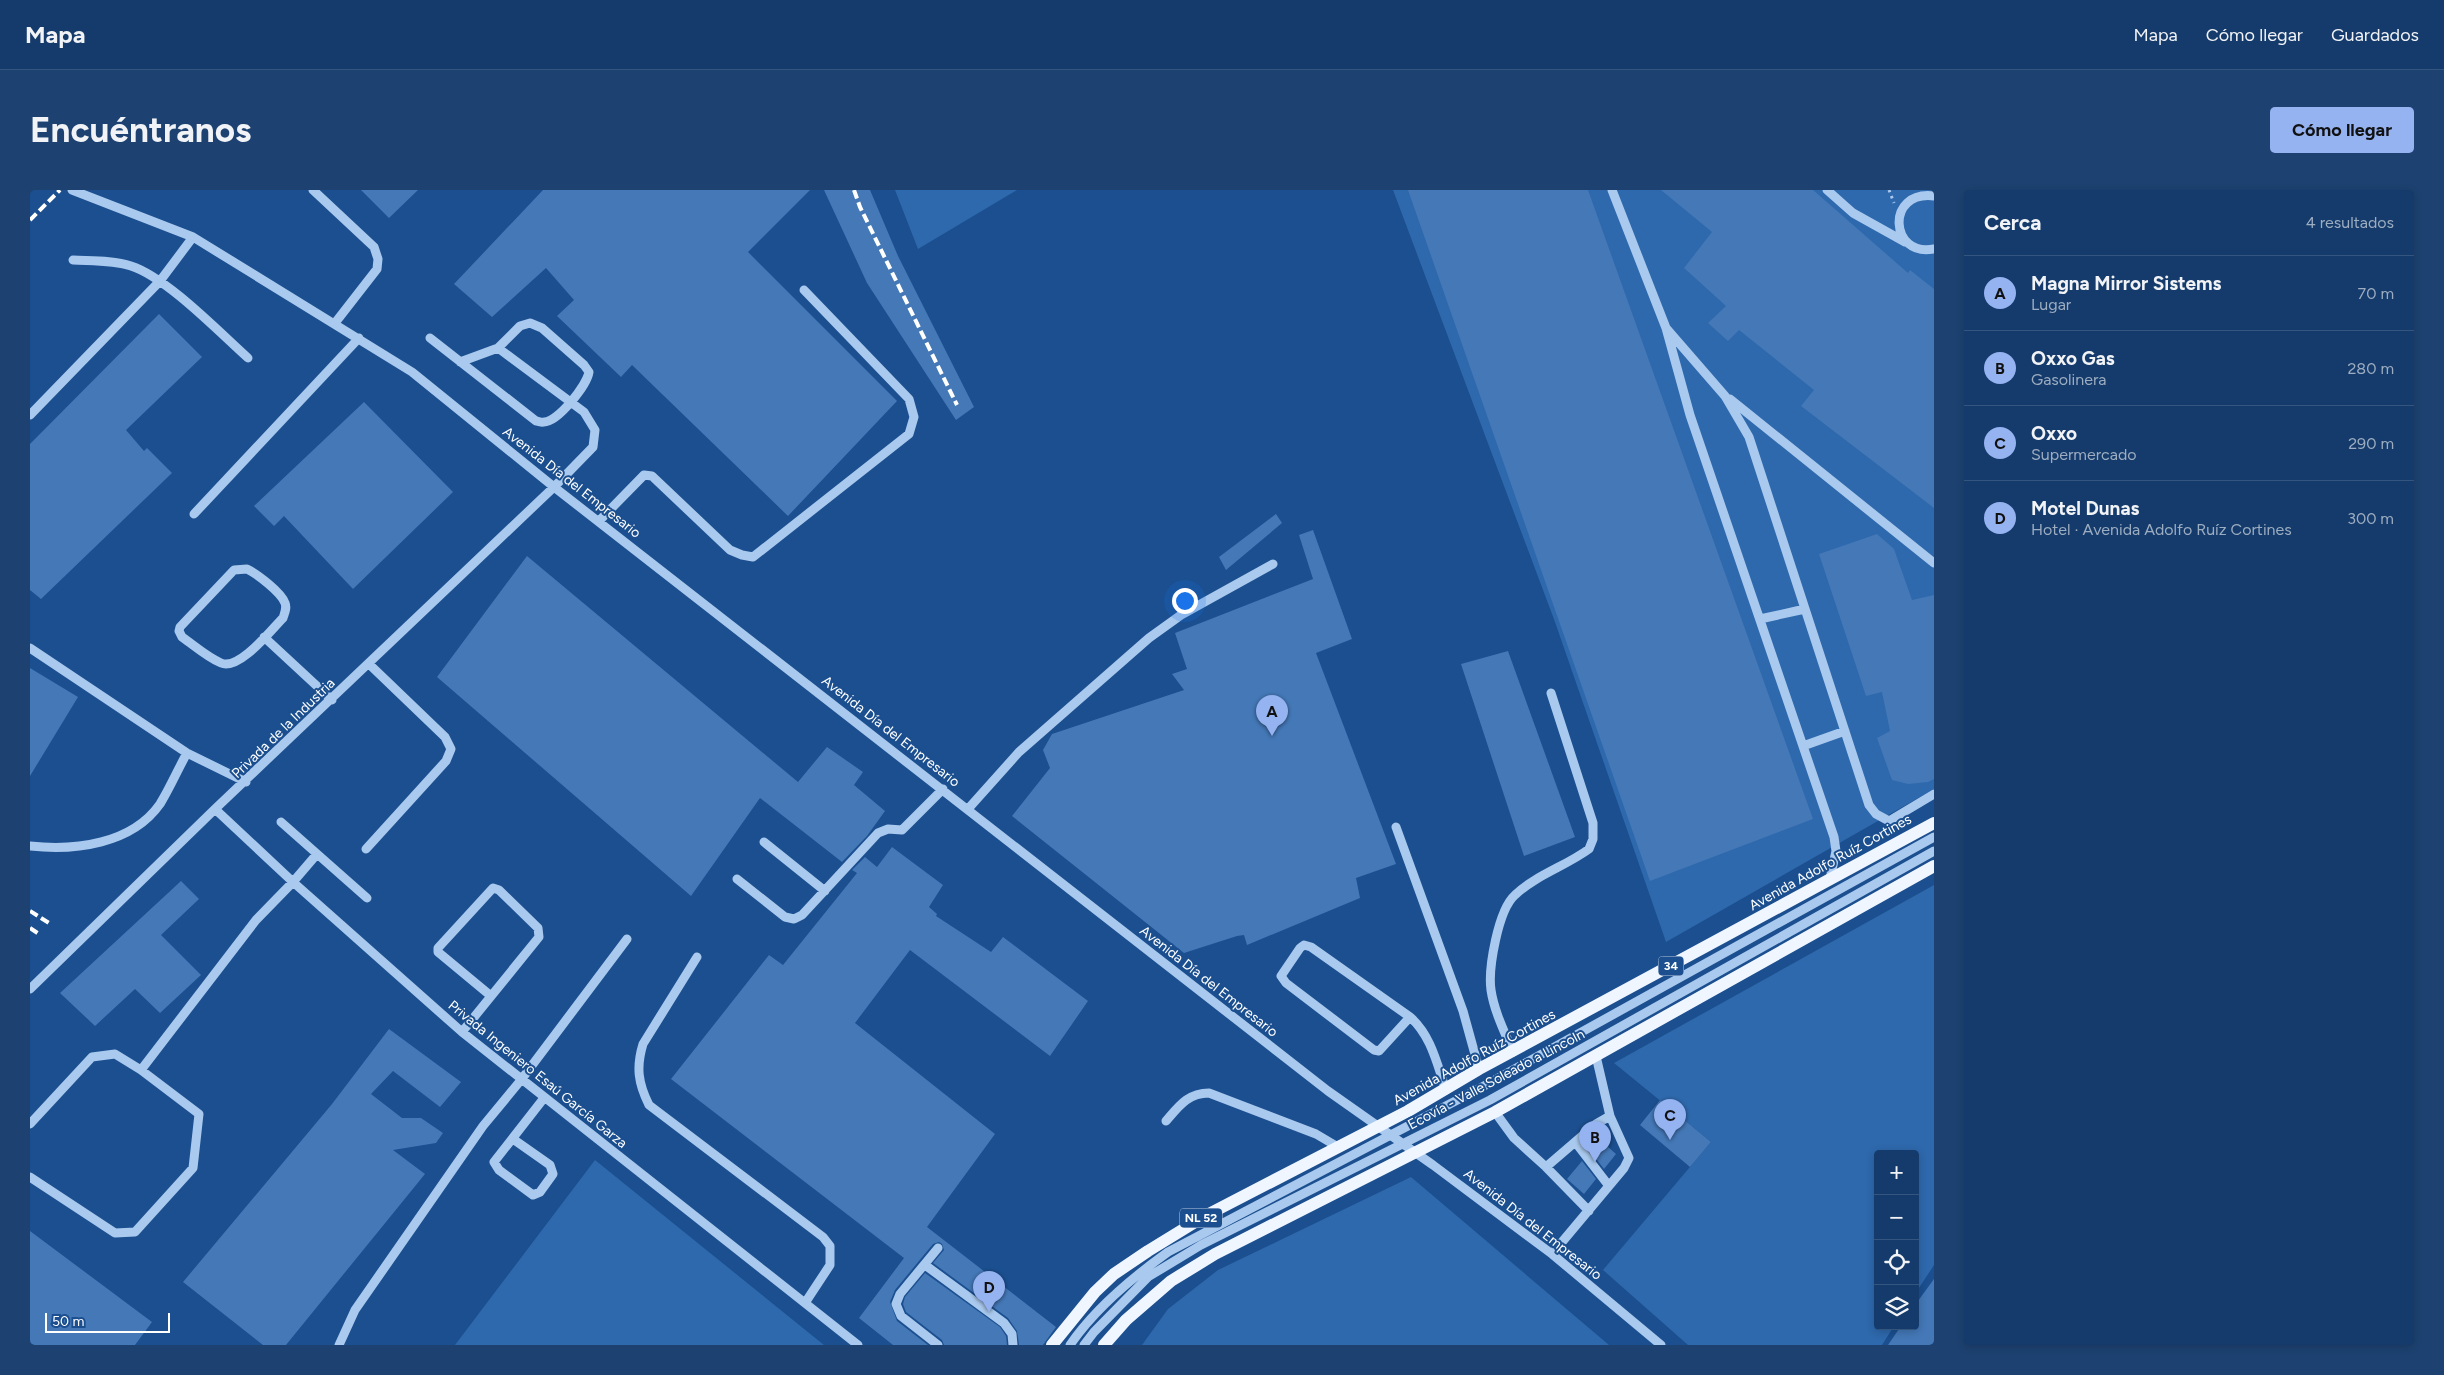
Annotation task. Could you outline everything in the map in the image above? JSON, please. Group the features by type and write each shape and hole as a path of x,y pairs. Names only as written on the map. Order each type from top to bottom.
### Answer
{"main road":[{"name":"Avenida Adolfo Ruíz Cortines","path":"1052,1345 1090,1298 1114,1274 1206,1216 1446,1090 1479,1069 1934,822"},
{"path":"1104,1345 1126,1320 1171,1281 1215,1254 1496,1112 1934,866"}],"street":[{"name":"Avenida Día del Empresario","path":"72,190 193,237 412,372 554,487 1328,1091 1416,1153 1552,1254 1661,1345"},
{"path":"313,190 374,247 378,259 377,269 335,323"},
{"path":"1612,190 1666,328 1690,414 1834,837 1836,851 1830,879"},
{"path":"1827,190 1853,213 1908,243 1924,250 1934,249"},
{"path":"1908,243 1899,227 1902,209 1915,197 1929,194"},
{"path":"30,415 160,281 193,237"},
{"path":"73,260 128,265 160,281 248,358"},
{"path":"599,521 636,481 644,475 652,476 730,550 753,557 909,434 914,417 909,399 804,290"},
{"path":"430,338 460,362 536,420 544,422 552,420 571,402 588,380 589,372 584,364 542,328 530,323 520,326 498,348 460,362"},
{"path":"1666,328 1725,396 1934,563"},
{"path":"194,514 359,338"},
{"name":"Privada de la Industria","path":"30,989 215,809 246,782 554,487 593,447 595,430 584,412 498,348"},
{"path":"1725,396 1749,437 1869,805 1881,819 1888,821 1934,794"},
{"path":"968,809 1019,752 1149,638 1181,615 1273,564"},
{"path":"247,569 257,574 285,601 286,609 283,618 264,637 242,659 231,665 222,664 182,637 179,632 180,627 234,570 247,569"},
{"path":"1760,619 1805,609"},
{"path":"264,637 332,700"},
{"path":"30,648 187,753 246,782"},
{"path":"366,848 446,761 451,750 445,737 369,664"},
{"path":"1513,1052 1492,990 1492,966 1501,921 1513,896 1532,882 1589,849 1593,839 1593,823 1551,693"},
{"path":"1804,746 1844,731"},
{"path":"30,846 53,848 87,845 127,832 146,819 159,804 187,753"},
{"path":"737,878 784,917 794,919 802,915 878,833 888,829 902,830 943,789"},
{"name":"Privada Ingeniero Esaú García Garza","path":"215,809 293,882 462,1032 858,1345"},
{"path":"281,822 367,898"},
{"path":"1396,827 1463,1011 1479,1069"},
{"path":"1070,1345 1139,1272 1168,1252 1388,1134 1484,1086 1934,837"},
{"path":"764,842 825,891"},
{"name":"Ecovía - Valle Soleado a Lincoln","path":"1084,1345 1094,1332 1148,1277 1201,1245 1490,1100 1934,851"},
{"path":"141,1070 256,920 317,854"},
{"path":"462,1032 539,937 538,928 499,890 493,888 438,948 438,952 491,996"},
{"path":"339,1345 355,1310 483,1126 521,1080 628,939"},
{"path":"1410,1017 1386,1046 1379,1051 1374,1050 1286,983 1281,976 1300,948 1307,945 1410,1017 1421,1027 1429,1041 1446,1090"},
{"path":"697,957 643,1044 638,1059 640,1088 649,1105 823,1237 830,1246 830,1265 804,1303"},
{"path":"30,1124 92,1057 116,1054 141,1070 199,1114 193,1168 135,1232 115,1233 30,1176"},
{"path":"1552,1254 1624,1168 1628,1158 1610,1116 1596,1056"},
{"path":"1166,1121 1186,1099 1198,1093 1209,1092 1316,1134 1338,1148"},
{"path":"513,1139 550,1165 553,1174 540,1192 533,1195 499,1170 494,1162 544,1098"},
{"path":"1496,1112 1514,1138 1546,1167 1589,1211"},
{"path":"1546,1167 1596,1124 1610,1116"},
{"path":"1576,1143 1609,1186"},
{"path":"938,1248 900,1294 896,1304 901,1316 938,1345"},
{"path":"925,1265 1004,1324 1012,1334 1012,1345"}],"shaded area":[{"path":"895,190 1017,190 918,249"},
{"path":"1393,190 1934,190 1934,789 1666,942 1555,622"},
{"path":"1934,885 1934,1265 1919,1288 1919,1150 1874,1150 1874,1330 1891,1330 1882,1345 1688,1345 1603,1270 1711,1142 1614,1063"},
{"path":"595,1160 824,1345 455,1345"},
{"path":"1411,1177 1609,1345 1142,1345 1168,1309 1218,1270"}],"building":[{"path":"361,190 418,190 389,218"},
{"path":"543,190 810,190 748,252 897,401 788,516 632,365 621,377 557,316 574,300 546,268 492,317 454,284"},
{"path":"824,190 870,190 898,256 974,407 956,420 867,283"},
{"path":"1408,190 1588,190 1813,819 1650,881"},
{"path":"1661,190 1813,190 1908,273 1910,270 1934,289 1934,508 1801,406 1814,390 1739,330 1728,341 1708,323 1726,306 1684,268 1712,232"},
{"path":"159,314 202,357 126,430 144,451 147,448 172,473 41,599 30,590 30,444"},
{"path":"364,402 453,492 353,589 284,516 274,526 254,506"},
{"path":"1276,514 1282,523 1226,570 1219,557"},
{"path":"1313,530 1352,639 1316,653 1396,864 1356,878 1360,898 1247,945 1244,935 1184,953 1012,816 1050,768 1043,750 1052,734 1184,690 1172,674 1187,669 1175,633 1313,579 1299,535"},
{"path":"1877,534 1894,549 1912,600 1934,595 1934,779 1928,782 1908,784 1892,780 1877,738 1890,731 1882,692 1866,696 1819,554"},
{"path":"527,556 798,782 827,747 863,772 854,785 885,811 867,836 842,862 760,798 691,896 437,677"},
{"path":"1508,651 1575,837 1524,856 1461,664"},
{"path":"30,668 78,697 30,776"},
{"path":"892,847 943,885 929,907 937,914 936,916 991,952 1003,937 1088,1001 1050,1056 910,950 855,1023 995,1134 927,1227 1056,1327 1043,1345 1019,1345 1017,1331 1008,1318 933,1263 944,1250 939,1242 933,1244 895,1290 890,1302 897,1321 928,1345 893,1345 859,1318 904,1258 671,1079 769,955 783,965 857,873 852,870 865,857 877,867"},
{"path":"181,881 199,899 161,935 201,975 160,1013 135,989 95,1026 60,993"},
{"path":"389,1029 461,1082 440,1107 393,1071 371,1094 402,1118 421,1118 443,1133 436,1143 393,1150 425,1174 286,1345 263,1345 183,1282 332,1104"},
{"path":"1660,1100 1711,1142 1690,1167 1640,1125"},
{"path":"1599,1139 1616,1154 1604,1169 1590,1151"},
{"path":"1582,1161 1596,1179 1584,1194 1567,1179"},
{"path":"30,1231 152,1322 135,1345 30,1345"},
{"path":"925,1273 1000,1327 1006,1336 1007,1345 944,1345 942,1340 906,1312 903,1304 905,1297"},
{"path":"1934,1279 1934,1345 1888,1345 1898,1330 1919,1330 1919,1300"}],"railway":[{"path":"30,220 60,190"},
{"path":"854,190 860,207 957,405"},
{"path":"30,911 49,923"},
{"path":"30,928 39,934"}],"place":[{"name":"Magna Mirror Sistems","path":"1272,736"},
{"name":"Oxxo","path":"1670,1140"},
{"name":"Oxxo Gas","path":"1595,1162"},
{"name":"Motel Dunas","path":"989,1312"}]}
